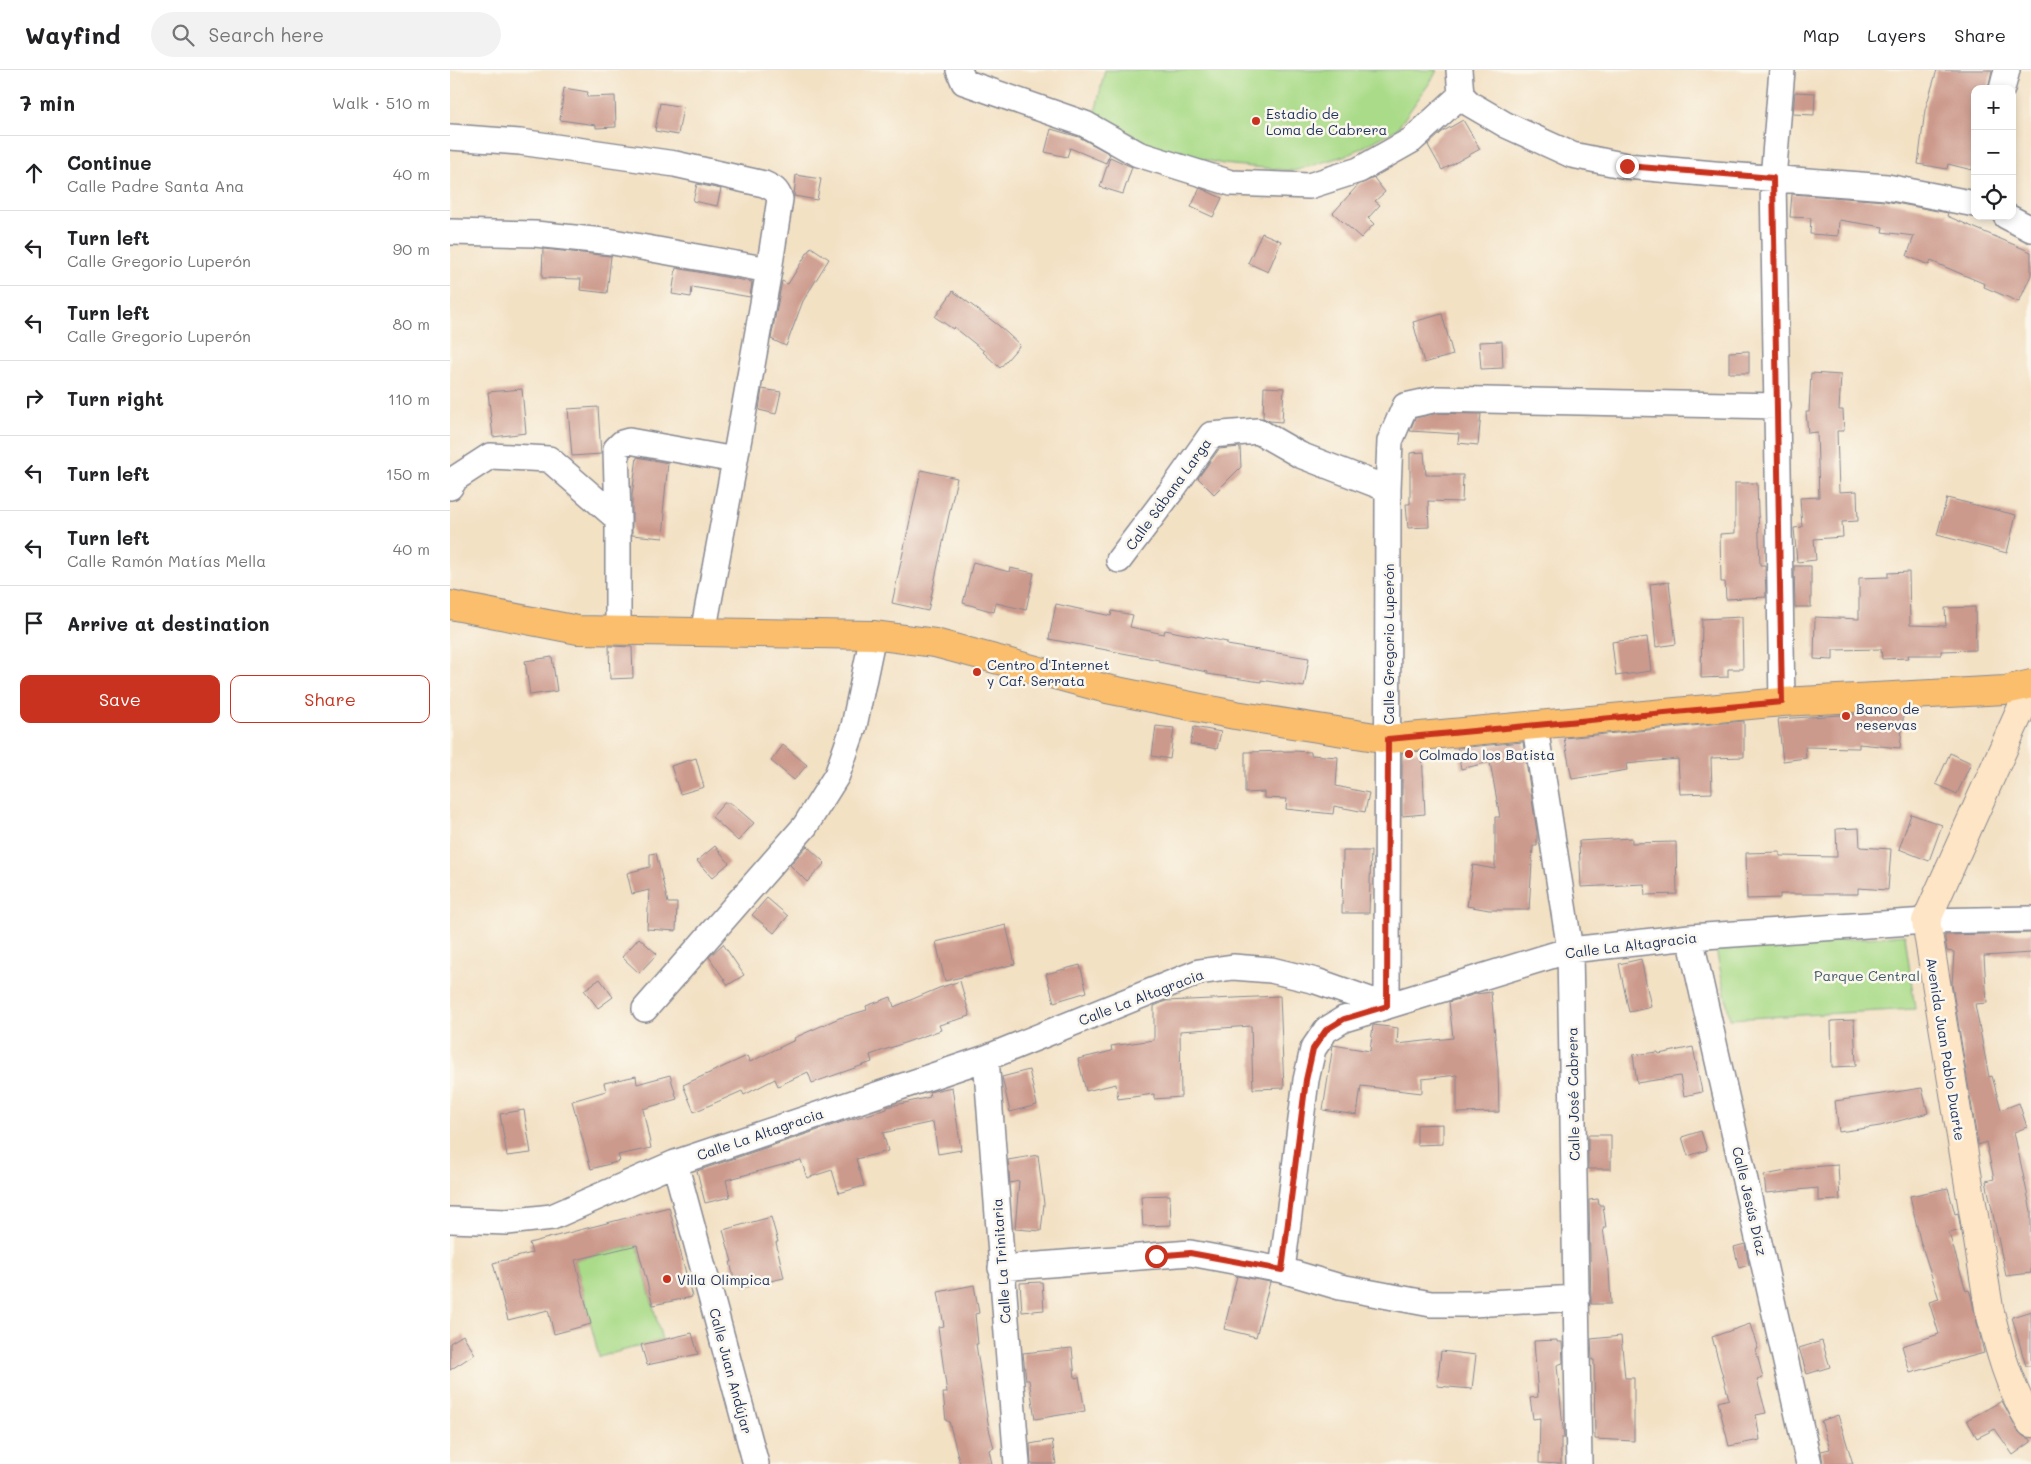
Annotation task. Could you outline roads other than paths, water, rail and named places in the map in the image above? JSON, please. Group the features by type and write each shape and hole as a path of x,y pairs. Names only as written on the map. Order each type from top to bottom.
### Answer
{"main road":[{"path":"450,605 578,630 873,635 936,643 1116,691 1235,715 1388,739 1535,727 1782,702 2005,690 2031,686"}],"street":[{"path":"960,70 964,82 1085,124 1138,154 1231,183 1309,186 1359,170 1412,140 1461,95"},
{"path":"1460,70 1461,95 1470,104 1506,125 1572,155 1627,166 1887,187 1971,201"},
{"path":"1782,70 1773,178 1782,702"},
{"path":"2003,85 2006,70"},
{"path":"450,137 520,142 675,164 764,184 773,188 778,193 780,199 770,270 703,633"},
{"path":"2014,220 2031,229"},
{"path":"450,232 535,234 613,242 770,270"},
{"name":"Calle Gregorio Luperón","path":"1387,1006 1388,489 1390,441 1406,406 1437,399 1778,406"},
{"name":"Calle Sábana Larga","path":"1119,560 1211,435 1258,431 1300,455 1388,489"},
{"path":"618,631 616,449 622,443 629,441 735,460"},
{"path":"450,486 456,478 490,456 549,459 618,520"},
{"path":"645,1009 805,826 828,790 837,775 854,726 873,635"},
{"path":"1926,921 2031,686"},
{"name":"Calle José Cabrera","path":"1535,727 1570,950 1579,1464"},
{"name":"Calle La Altagracia","path":"450,1220 507,1222 552,1217 675,1163 986,1058 1165,984 1199,972 1233,967 1271,970 1316,981 1387,1006 1570,950 1690,937 1926,921 2031,919"},
{"name":"Avenida Juan Pablo Duarte","path":"1926,921 1989,1308 2002,1360 2019,1404 2031,1423"},
{"name":"Calle Jesús Díaz","path":"1690,937 1809,1464"},
{"path":"1282,1270 1306,1080 1313,1049 1326,1030 1344,1019 1387,1006"},
{"name":"Calle La Trinitaria","path":"986,1058 1001,1268 1018,1464"},
{"name":"Calle Juan Andújar","path":"675,1163 756,1464"},
{"path":"1001,1268 1190,1253 1282,1270 1340,1287 1431,1304 1472,1304 1577,1298"}],"place":[{"name":"Estadio de Loma de Cabrera","path":"1256,121"},
{"name":"Centro d'Internet y Caf. Serrata","path":"977,672"},
{"name":"Banco de reservas","path":"1846,716"},
{"name":"Colmado los Batista","path":"1409,754"},
{"name":"Villa Olimpica","path":"667,1279"}],"park label":[{"name":"Parque Central","path":"1867,975"}]}
